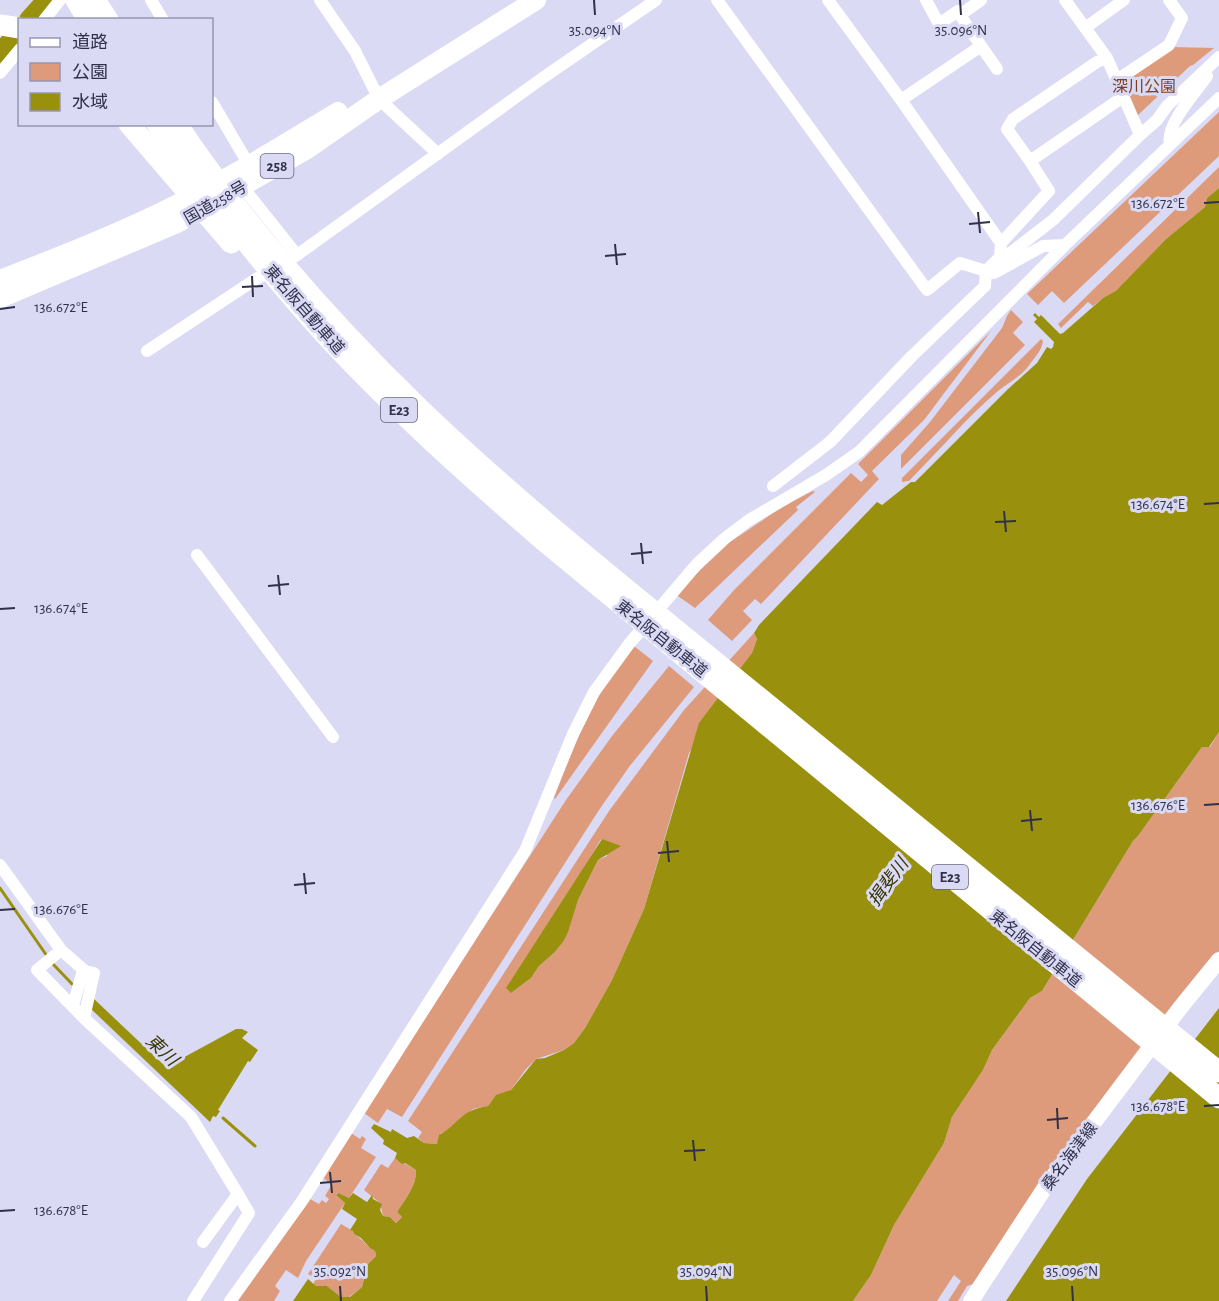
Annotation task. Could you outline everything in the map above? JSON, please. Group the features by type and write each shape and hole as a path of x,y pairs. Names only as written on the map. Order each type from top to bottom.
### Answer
{"highway":[{"path":"76,0 86,18"},
{"path":"95,0 108,18"},
{"path":"104,0 109,18"},
{"name":"国道258号","path":"0,298 177,223 242,186 307,148 376,95 418,59 512,0"},
{"name":"国道258号","path":"0,280 161,213 376,95 536,0"},
{"path":"131,126 172,176 300,317 328,338"},
{"name":"東名阪自動車道","path":"158,126 251,248 328,338 418,429 544,541 1219,1098"},
{"name":"東名阪自動車道","path":"178,126 197,154 263,239 339,327 422,411 555,528 693,643 1219,1072"}],"main road":[{"name":"桑名海津線","path":"971,1301 1046,1186 1219,960"}],"street":[{"path":"46,18 60,0"},
{"path":"151,0 161,18"},
{"path":"320,0 351,44 376,95 438,154"},
{"path":"147,351 256,279 297,255 544,77 656,0"},
{"path":"717,0 927,290 960,263 994,273 1043,246 1065,245"},
{"path":"926,0 939,24 958,11 998,69"},
{"path":"960,15 981,0"},
{"path":"1065,0 1107,58 1140,135"},
{"path":"1085,28 1123,0"},
{"path":"1117,80 1169,45 1182,18 1169,0"},
{"path":"832,2 1001,243 1000,258"},
{"path":"901,100 981,46"},
{"path":"0,73 18,51"},
{"path":"1001,243 1049,191 1007,129 1013,119 1097,62 1107,58"},
{"path":"773,486 830,442 912,356 985,285 987,272 1000,258 1009,254 1053,220 1157,120 1167,106 1219,59"},
{"path":"1170,144 1168,137 1182,108 1219,59"},
{"path":"1030,161 1123,97"},
{"path":"230,1301 302,1201 525,851 573,734 594,692 629,644 690,572 724,539 759,514 850,459 1065,245 1219,98"},
{"path":"213,104 249,165"},
{"path":"242,186 297,255"},
{"path":"197,555 333,737"},
{"path":"0,865 62,950 83,970 94,973 84,1018"},
{"path":"62,950 37,970 84,1018 191,1118 249,1213 193,1301"},
{"path":"73,1006 83,970"},
{"path":"202,1242 238,1194"}],"green space":[{"name":"深川公園","path":"1173,47 1214,48 1190,66 1137,116 1124,86 1125,80"},
{"path":"1219,112 1219,156 1064,303 1052,291 1038,305 1027,294"},
{"path":"1219,167 1219,188 1207,198 1205,207 1166,239 1116,292 1093,306 1088,302 1061,328 1058,324"},
{"path":"1011,310 1023,322 1013,333 1025,345 901,469 901,455 930,422 1002,328"},
{"path":"991,331 924,420 872,471 879,479 761,604 755,599 743,611 752,620 732,641 708,620 734,590 851,473 861,482 868,475 858,464"},
{"path":"1041,339 1043,341 1040,350 1027,368 975,412 909,481 902,482 902,478"},
{"path":"815,492 796,507 798,510 695,608 675,594 730,542 785,505"},
{"path":"754,633 757,639 752,653 689,753 644,909 612,980 585,1028 574,1043 564,1050 536,1059 511,1090 494,1098 488,1106 473,1109 446,1132 441,1133 437,1144 424,1143 418,1138 422,1132 408,1121 609,811 684,710","holes":["601,839 607,856 598,860 578,900 563,942 539,966 531,978 511,993"]},
{"path":"634,646 653,661 555,799 589,714 607,682"},
{"path":"669,666 694,687 629,767 599,810 402,1117 387,1109 378,1123 364,1113 566,800 612,736"},
{"path":"1219,732 1219,951 1128,1065 973,1284 967,1286 958,1301 948,1301 961,1281 954,1275 937,1301 853,1301 871,1275 894,1225 944,1143 952,1117 983,1070 992,1050 1030,998 1042,991 1133,841 1202,747 1210,747"},
{"path":"351,1133 360,1139 362,1136 366,1139 361,1148 376,1157 349,1198 337,1193 336,1195 345,1203 306,1261 298,1278 286,1270 275,1286 280,1291 274,1301 238,1301 310,1199 319,1204 322,1200 326,1203 329,1199 325,1196 332,1184 323,1178"},
{"path":"395,1158 416,1170 413,1187 397,1212 402,1217 396,1223 390,1217 383,1216 380,1203 364,1190 381,1164 388,1168"},
{"path":"341,1224 353,1231 375,1251 376,1256 368,1264 362,1287 348,1298 341,1297 327,1286 316,1286 313,1284 316,1279 308,1274"}],"water":[{"name":"揖斐川","path":"1219,188 1219,732 1209,747 1202,747 1133,841 1042,991 1030,998 992,1050 983,1070 952,1117 944,1143 894,1225 871,1275 853,1301 293,1301 308,1279 316,1286 327,1286 341,1297 350,1297 362,1287 368,1264 376,1256 375,1251 350,1230 357,1219 342,1209 345,1203 336,1195 338,1193 349,1198 353,1193 367,1202 372,1195 373,1199 382,1204 380,1210 383,1216 390,1217 396,1223 402,1217 397,1212 413,1187 416,1170 395,1158 397,1153 383,1144 384,1140 371,1128 374,1124 391,1132 392,1129 407,1138 414,1136 424,1143 437,1144 439,1135 465,1114 488,1106 496,1095 511,1090 536,1059 545,1058 564,1050 574,1043 585,1028 612,980 644,909 699,723 752,653 757,639 754,633 759,625 877,502 882,505 911,482 915,482 1037,363 1047,347 1051,349 1053,347 1054,342 1034,322 1037,319 1033,315 1035,313 1039,317 1041,315 1060,334 1063,333 1103,298 1116,291 1166,239 1205,207 1207,198"},
{"path":"602,839 621,846 598,860 578,900 563,942 539,966 531,978 511,993 506,988"},
{"path":"93,998 166,1067 236,1029 248,1032 242,1038 258,1050 250,1062 248,1061 216,1117 213,1116 210,1122 90,1008"},
{"path":"1219,1008 1219,1301 1006,1301 1087,1179"}],"waterway":[{"path":"31,18 47,0"},
{"path":"0,54 18,32"},
{"name":"東川","path":"0,888 47,956"},
{"name":"東川","path":"52,963 72,984"},
{"name":"東川","path":"223,1118 255,1146"}]}
